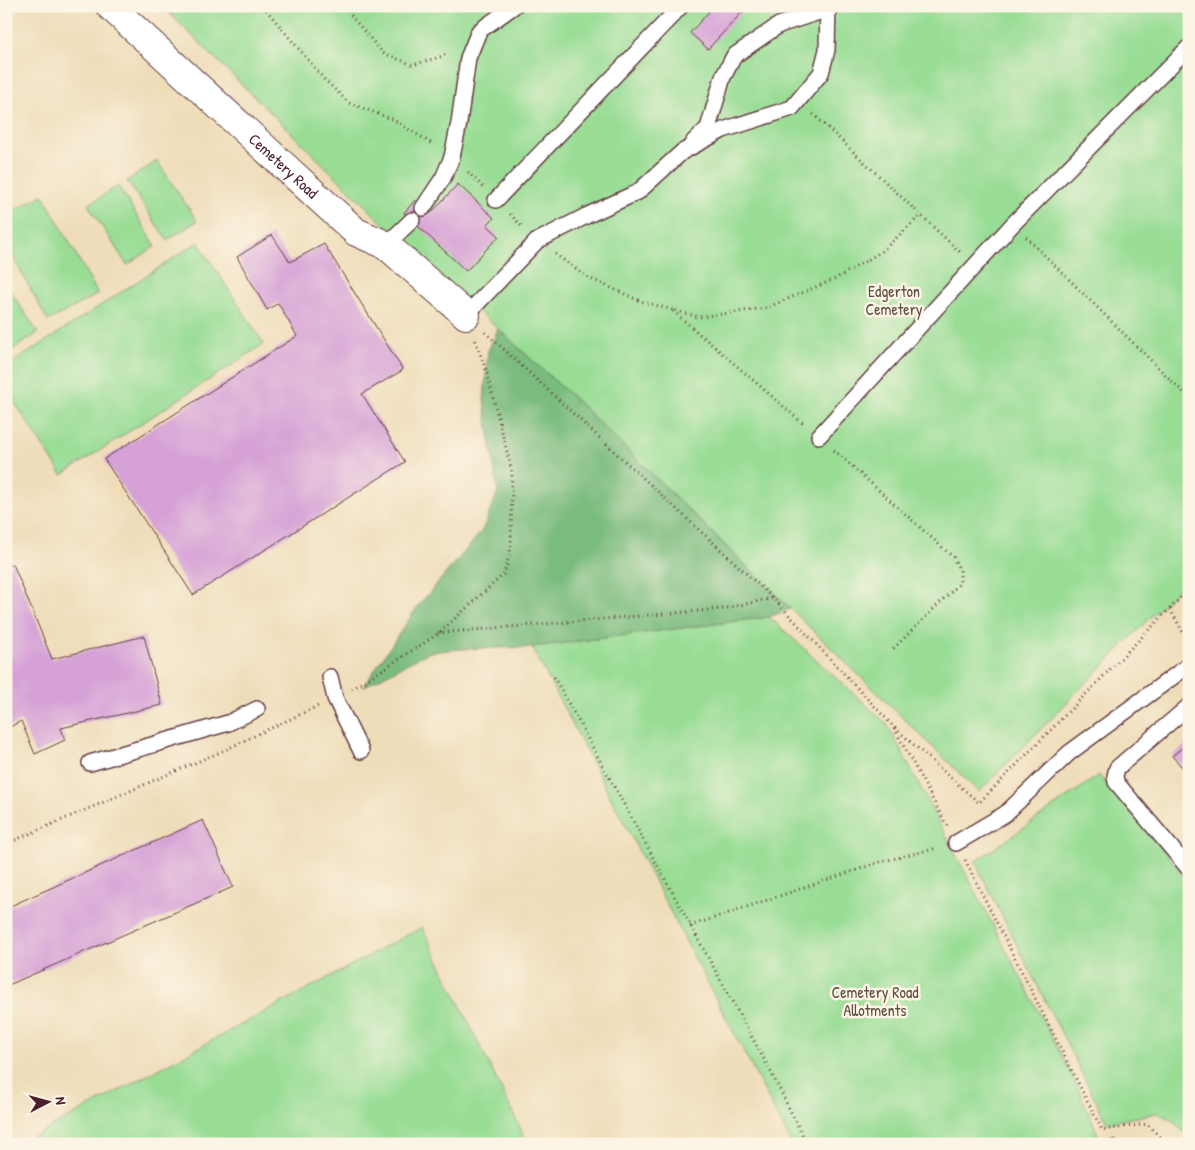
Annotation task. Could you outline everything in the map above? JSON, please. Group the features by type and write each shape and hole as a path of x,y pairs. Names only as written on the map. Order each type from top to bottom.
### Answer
{"street":[{"name":"Cemetery Road","path":"110,6 356,232 386,245 466,315"}],"lane":[{"path":"423,208 444,178 452,157 468,58 479,31 514,6"},
{"path":"496,200 681,6"},
{"path":"466,315 538,241 638,192 708,128 723,77 734,56 779,25 828,8 827,50 821,73 792,108 723,130 682,152"},
{"path":"819,436 1013,224 1189,47"},
{"path":"386,245 412,220"},
{"path":"956,842 1005,814 1070,753 1189,665"},
{"path":"330,677 335,698 361,751"},
{"path":"1189,706 1118,768 1114,776 1116,782 1189,869"},
{"path":"90,763 228,722 257,709"}],"path":[{"path":"263,6 324,80 349,103 392,119 452,157"},
{"path":"347,6 352,17 383,53 413,65 443,56 479,31"},
{"path":"798,100 975,266"},
{"path":"538,241 587,277 640,301 700,317 766,308 835,279 881,252 920,215"},
{"path":"1013,224 1189,398"},
{"path":"671,309 819,436 953,557 960,571 960,583 891,651"},
{"path":"466,315 487,373 512,472 511,548 504,574 438,634 722,609 773,598"},
{"path":"466,315 773,598 893,726 979,802 1189,589"},
{"path":"1170,608 1189,643"},
{"path":"554,677 771,1072 807,1144"},
{"path":"893,726 956,842 1102,1130 1147,1124 1168,1144"},
{"path":"690,926 880,862 956,842"}],"green space":[{"name":"Edgerton Cemetery","path":"162,6 1189,6 1189,578 979,792 576,400 395,235"},
{"path":"157,161 197,221 167,240 127,181"},
{"path":"118,186 156,246 127,265 88,205"},
{"path":"43,195 98,294 48,321 6,244 6,215"},
{"path":"198,242 264,344 62,475 6,389 6,367"},
{"path":"8,287 38,333 6,354 6,288"},
{"path":"498,329 576,400 790,609 769,617 532,647 429,652 363,687 418,606 482,531 498,492 484,400 488,351"},
{"name":"Cemetery Road Allotments","path":"769,617 887,724 1074,1079 1100,1139 1081,1144 792,1144 532,647"},
{"path":"1099,775 1189,881 1189,1128 1184,1132 1170,1119 1157,1113 1107,1123 975,862"},
{"path":"422,927 528,1144 32,1144 31,1138"}],"building":[{"path":"714,6 745,6 746,8 708,49 690,33"},
{"path":"458,184 494,218 487,225 499,236 466,271 404,213 415,200 430,214"},
{"path":"272,235 290,262 324,244 403,370 362,394 405,462 193,595 104,459 297,336 278,303 267,310 237,257"},
{"path":"13,564 52,659 144,636 162,705 61,728 65,740 35,754 21,721 6,729 6,567"},
{"path":"1189,742 1189,775 1172,756"},
{"path":"203,820 233,887 6,986 6,908"},
{"path":"1115,1139 1117,1144 1101,1144 1101,1143"}]}
